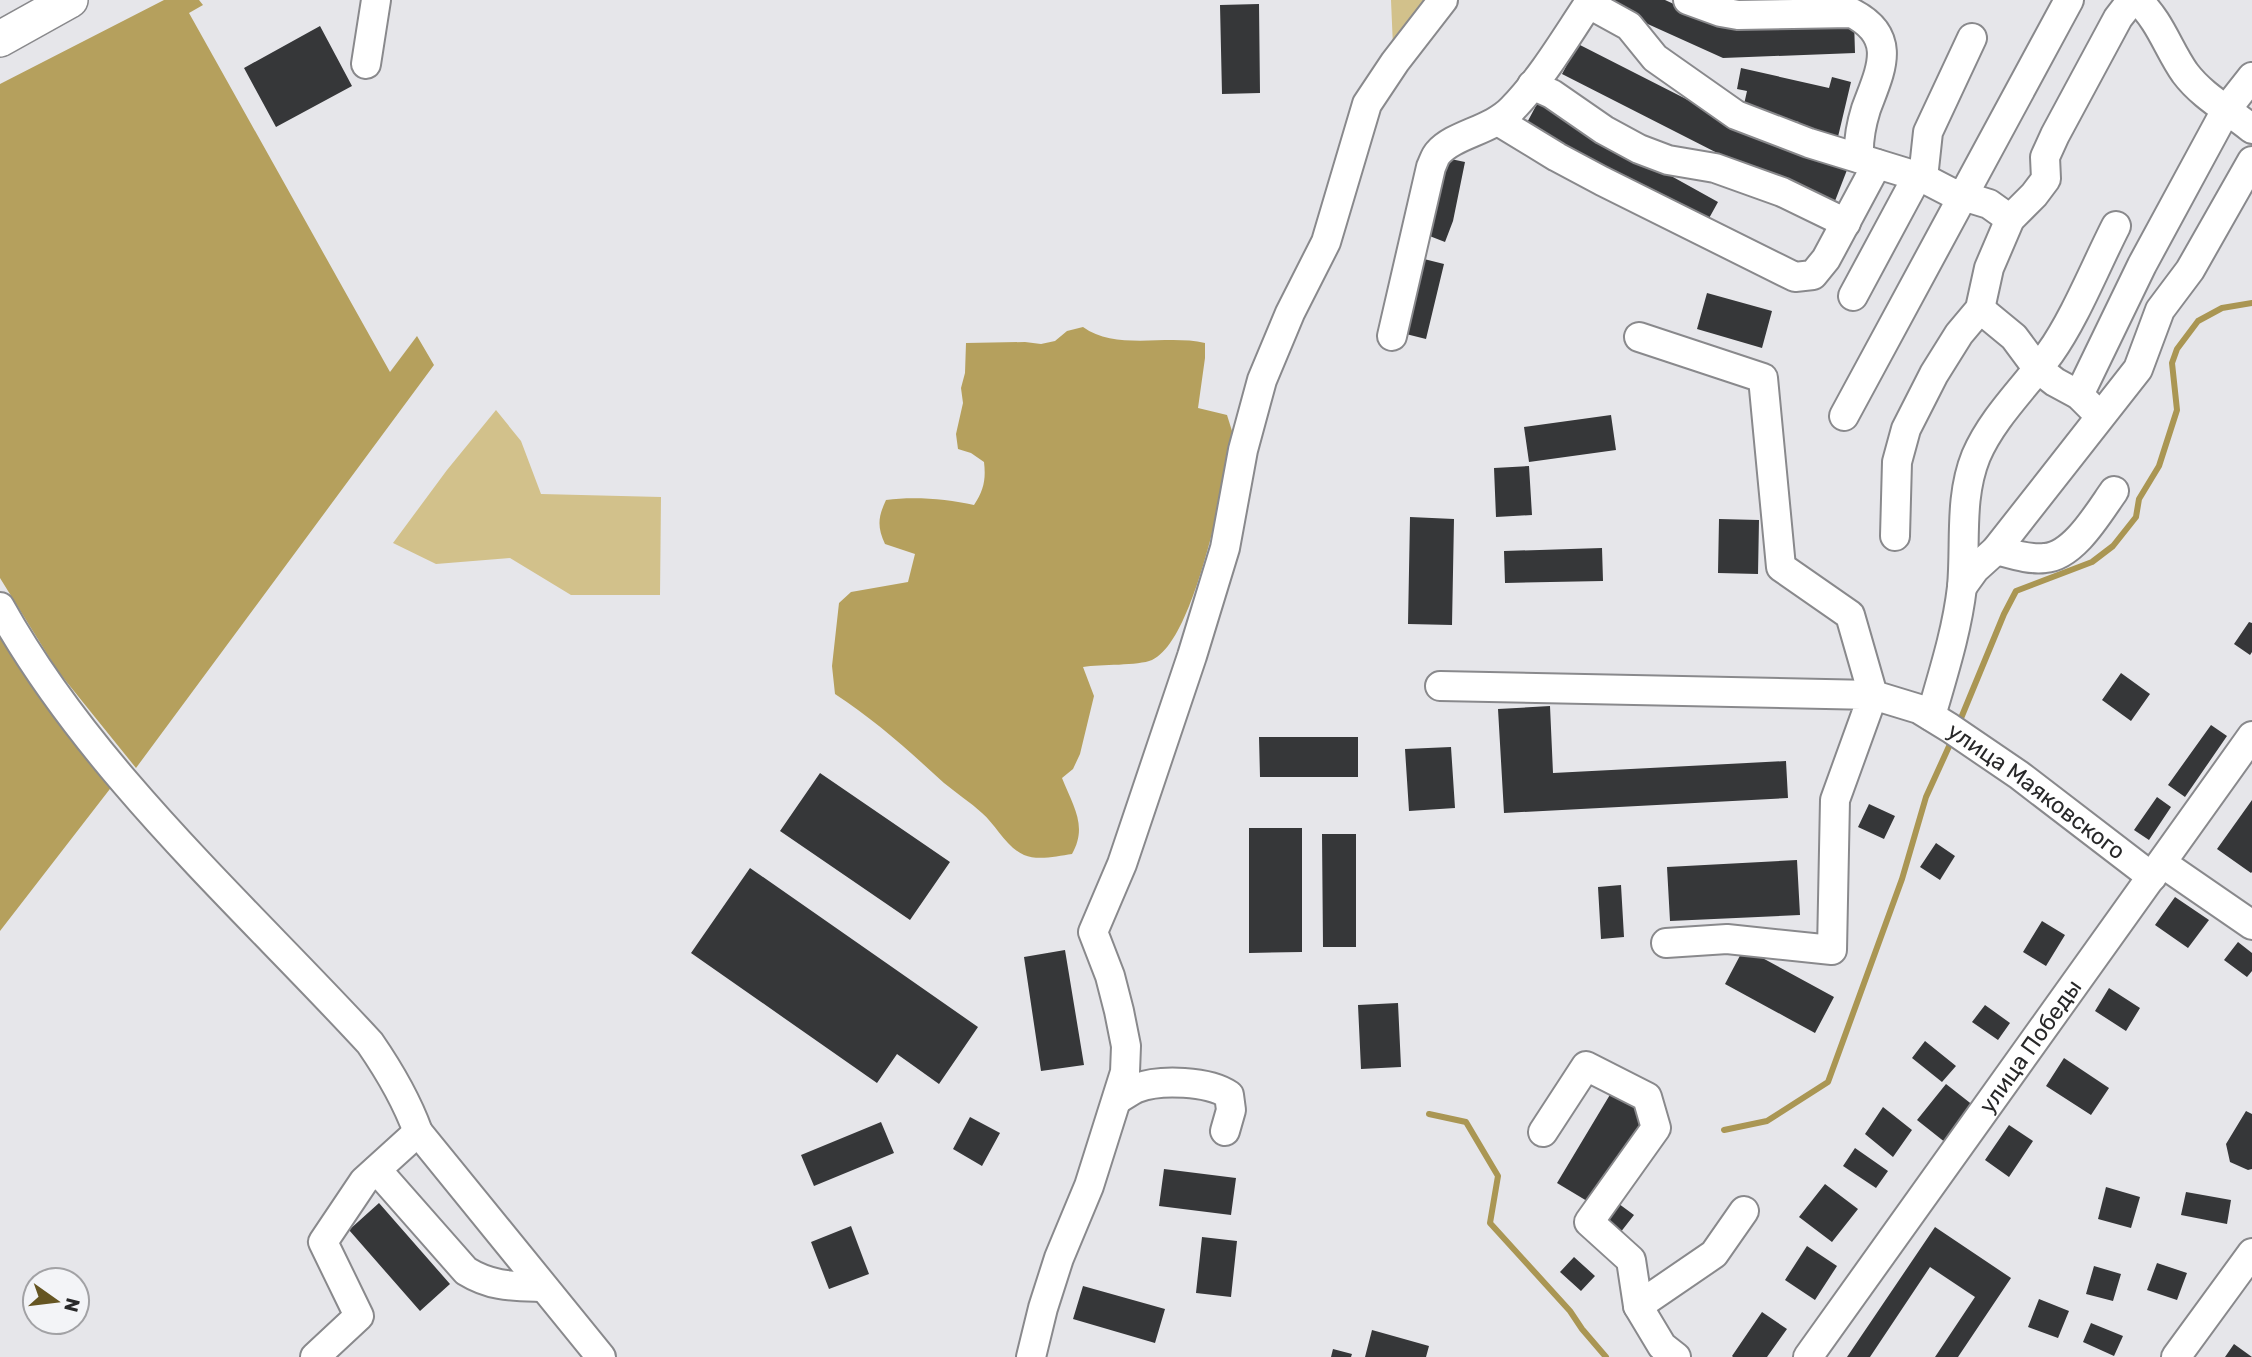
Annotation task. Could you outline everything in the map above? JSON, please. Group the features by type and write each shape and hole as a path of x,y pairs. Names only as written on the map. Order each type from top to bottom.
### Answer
{"main road":[{"path":"0,39 70,0"}],"street":[{"path":"366,64 376,0"},
{"path":"1031,1357 1059,1258 1088,1186 1125,1072 1126,1045 1110,975 1093,932 1122,864 1192,656 1225,548 1243,450 1262,380 1290,313 1326,242 1367,104 1395,62 1443,0"},
{"path":"1499,121 1568,163 1738,251 1795,277 1813,275 1826,259 1846,223 1868,161 1860,130 1883,64 1879,38 1862,18 1852,13 1738,15 1688,0"},
{"path":"1844,416 2069,0"},
{"path":"1895,536 1897,462 1906,429 1934,374 1959,334 1979,309 1989,268 2010,219 2034,195 2046,178 2045,157 2055,135 2118,18 2135,0 2159,25 2184,71 2203,92 2252,129"},
{"path":"1392,336 1431,167 1438,153 1454,141 1499,121 1511,110 1532,85 1590,2 1629,26 1654,58 1735,115 1989,204 2010,219"},
{"path":"1853,296 1920,178 1928,132 1972,38"},
{"path":"2080,395 2142,265 2226,110 2252,77"},
{"path":"1532,85 1552,94 1604,130 1639,149 1668,160 1715,168 1782,192 1846,223"},
{"path":"1962,587 1975,569 1996,550 2138,369 2160,310 2190,270 2252,161"},
{"path":"1925,713 1949,654 1962,587 1966,498 1976,455 1989,433 2061,336 2116,226"},
{"path":"1979,309 2014,337 2037,368 2055,382 2080,395 2101,418"},
{"path":"1639,337 1763,377 1781,567 1850,615 1873,695 1835,800 1832,950 1727,939 1666,943"},
{"path":"1996,550 2036,559 2049,558 2063,552 2093,522 2114,491"},
{"path":"0,607 57,695 126,783 370,1044 392,1074 406,1100 418,1132 601,1357"},
{"name":"улица Маяковского","path":"1440,686 1873,695 1925,713 2157,870 2252,925"},
{"name":"улица Победы","path":"1808,1357 2252,736"},
{"path":"1543,1132 1586,1066 1647,1097 1656,1128 1589,1222 1631,1260 1638,1306 1662,1346 1676,1357"},
{"path":"1118,1099 1137,1088 1163,1083 1220,1088 1228,1095 1231,1110 1224,1131"},
{"path":"315,1357 359,1316 323,1242 364,1181 418,1132"},
{"path":"377,1170 466,1271 483,1282 543,1287"},
{"path":"1638,1306 1714,1254 1744,1211"},
{"path":"2176,1357 2252,1253"}],"shaded area":[{"path":"164,0 199,0 203,5 189,13 390,372 417,336 434,365 136,768 57,670 0,578 0,84"},
{"path":"1391,0 1434,0 1393,47"},
{"path":"1083,327 1096,334 1126,340 1205,343 1198,408 1227,415 1232,431 1232,448 1204,564 1181,625 1167,647 1146,662 1083,667 1094,696 1080,754 1073,769 1062,778 1077,816 1077,844 1072,854 1035,858 1012,847 977,809 878,725 835,694 832,666 839,603 851,592 908,582 915,554 885,544 880,522 886,500 930,499 974,505 980,494 984,479 984,462 971,453 958,449 956,434 963,403 961,388 965,373 966,343 1041,344 1055,341 1067,331"},
{"path":"496,410 521,441 541,494 661,497 660,595 571,595 510,558 436,564 393,543"},
{"path":"0,632 113,785 0,931"}],"building":[{"path":"1613,0 1665,0 1720,25 1854,20 1855,53 1723,58 1610,7"},
{"path":"1259,4 1260,93 1222,94 1220,5"},
{"path":"320,26 352,86 276,127 244,68"},
{"path":"1578,44 1747,130 1847,170 1835,201 1731,160 1562,74"},
{"path":"1741,68 1829,88 1832,77 1851,82 1837,141 1797,131 1799,122 1743,109 1747,91 1737,89"},
{"path":"1538,102 1718,202 1702,231 1522,132"},
{"path":"1446,158 1465,162 1453,221 1445,242 1427,235 1435,214"},
{"path":"1424,259 1444,264 1426,339 1406,334"},
{"path":"1707,293 1772,311 1762,348 1697,329"},
{"path":"1611,415 1616,450 1529,462 1524,427"},
{"path":"1529,466 1532,515 1496,517 1494,468"},
{"path":"1410,517 1454,519 1452,625 1408,624"},
{"path":"1719,519 1759,520 1758,574 1718,573"},
{"path":"1602,548 1603,581 1505,583 1504,551"},
{"path":"2249,622 2252,623 2250,655 2234,644"},
{"path":"2121,673 2150,694 2131,721 2102,700"},
{"path":"1550,706 1553,773 1786,761 1788,798 1504,813 1498,709"},
{"path":"2211,725 2227,736 2185,797 2168,785"},
{"path":"1259,737 1358,737 1358,777 1260,777"},
{"path":"1451,747 1455,808 1409,811 1405,749"},
{"path":"820,773 950,862 910,920 780,831"},
{"path":"2157,797 2171,807 2149,840 2134,830"},
{"path":"2252,800 2252,872 2251,873 2217,849"},
{"path":"1869,804 1895,816 1884,839 1858,827"},
{"path":"1249,828 1302,828 1302,952 1249,953"},
{"path":"1322,834 1356,834 1356,947 1323,947"},
{"path":"1936,843 1955,856 1940,880 1920,867"},
{"path":"1797,860 1800,915 1670,921 1667,867"},
{"path":"750,868 978,1027 939,1084 897,1054 877,1083 691,953"},
{"path":"1621,885 1624,937 1601,939 1598,887"},
{"path":"2175,897 2209,920 2188,948 2155,925"},
{"path":"2042,921 2065,935 2046,966 2023,952"},
{"path":"2238,942 2252,953 2252,971 2247,977 2224,960"},
{"path":"1744,948 1834,997 1815,1033 1725,984"},
{"path":"1065,950 1084,1065 1041,1071 1024,957"},
{"path":"2109,988 2140,1008 2126,1031 2095,1011"},
{"path":"1398,1003 1401,1067 1361,1069 1358,1005"},
{"path":"1985,1005 2010,1023 1998,1040 1972,1022"},
{"path":"1925,1041 1956,1066 1942,1082 1912,1058"},
{"path":"2064,1058 2109,1088 2091,1115 2046,1086"},
{"path":"1946,1084 1974,1106 1946,1143 1917,1120"},
{"path":"1611,1093 1651,1117 1597,1207 1557,1183"},
{"path":"1883,1107 1912,1130 1893,1157 1865,1134"},
{"path":"2246,1111 2252,1114 2252,1169 2248,1170 2230,1162 2226,1144"},
{"path":"970,1117 1000,1133 982,1166 953,1149"},
{"path":"881,1122 894,1153 814,1186 801,1155"},
{"path":"2009,1125 2033,1141 2009,1177 1985,1160"},
{"path":"1855,1148 1888,1171 1876,1188 1843,1166"},
{"path":"1164,1169 1236,1178 1231,1215 1159,1206"},
{"path":"1825,1184 1858,1209 1832,1242 1799,1217"},
{"path":"2106,1187 2140,1197 2131,1228 2098,1219"},
{"path":"2186,1192 2231,1200 2227,1224 2181,1215"},
{"path":"1615,1201 1634,1215 1620,1233 1601,1218"},
{"path":"379,1203 450,1284 420,1311 349,1230"},
{"path":"851,1226 869,1274 829,1289 811,1242"},
{"path":"1935,1227 2011,1278 1958,1357 1935,1357 1975,1297 1930,1267 1870,1357 1847,1357"},
{"path":"1202,1237 1237,1241 1231,1297 1196,1293"},
{"path":"1807,1246 1837,1266 1815,1300 1785,1280"},
{"path":"1574,1257 1595,1276 1581,1291 1560,1272"},
{"path":"2157,1263 2187,1273 2177,1300 2147,1290"},
{"path":"2094,1266 2121,1274 2113,1301 2086,1294"},
{"path":"1083,1286 1165,1309 1155,1343 1073,1319"},
{"path":"2039,1299 2069,1311 2058,1338 2028,1327"},
{"path":"1762,1312 1787,1329 1767,1357 1733,1357 1732,1356"},
{"path":"2091,1323 2123,1336 2114,1356 2083,1342"},
{"path":"1372,1330 1429,1346 1426,1357 1365,1357"},
{"path":"2234,1344 2252,1357 2225,1357"},
{"path":"1333,1349 1352,1354 1351,1357 1331,1357"}],"waterway":[{"path":"1959,723 2016,591 2092,562 2113,546 2136,517 2139,499 2159,466 2177,410 2172,363 2177,349 2198,321 2222,308 2252,303"},
{"path":"1724,1130 1767,1121 1828,1082 1902,879 1926,797 1951,742"},
{"path":"1429,1114 1466,1122 1498,1176 1490,1223 1570,1311 1606,1357"}]}
